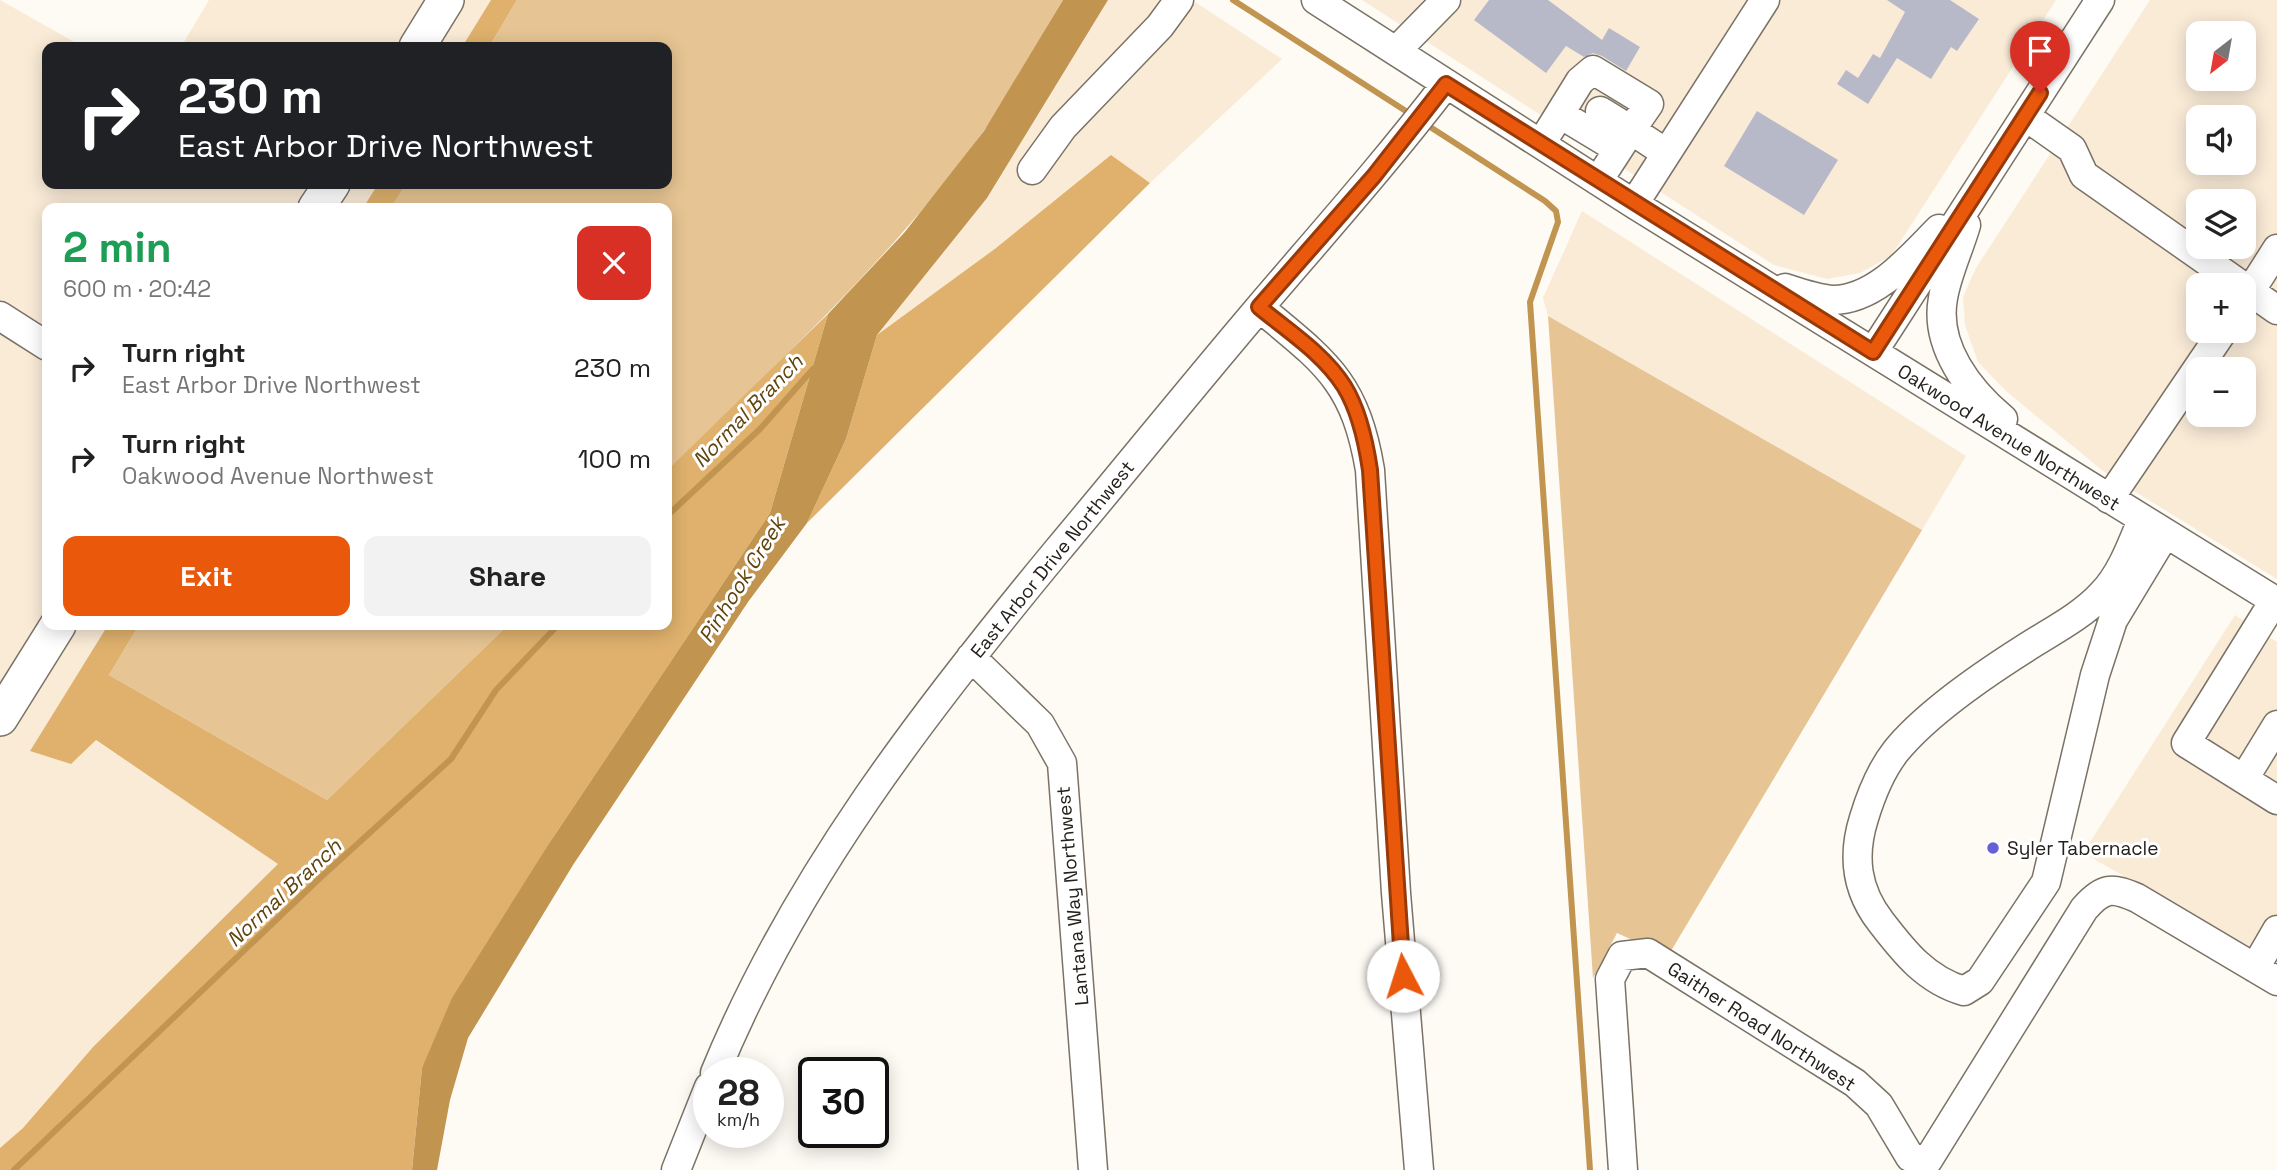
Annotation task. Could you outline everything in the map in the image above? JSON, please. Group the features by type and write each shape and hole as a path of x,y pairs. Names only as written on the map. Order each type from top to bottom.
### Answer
{"main road":[{"path":"420,42 446,0"},
{"path":"0,718 55,630"}],"street":[{"path":"1032,170 1063,127 1160,26 1179,0"},
{"name":"Oakwood Avenue Northwest","path":"1316,0 1634,204 2276,602"},
{"path":"1396,51 1446,0"},
{"path":"1634,204 1765,0"},
{"path":"1873,352 2100,0"},
{"path":"1541,144 1578,105 1580,81 1593,70 1649,104 1598,181"},
{"name":"East Arbor Drive Northwest","path":"721,1057 737,1017 832,849 912,732 1259,307 1419,120 1446,84"},
{"path":"1578,105 1625,140 1666,153"},
{"path":"1578,105 1625,140"},
{"path":"2025,116 2072,149 2084,175 2220,273"},
{"path":"1749,275 1805,295 1834,300 1859,293 1891,276 1974,195"},
{"path":"1974,195 1942,298 1943,332 1957,368 1982,402 2064,471"},
{"path":"2256,277 2277,250"},
{"path":"2256,298 2277,310"},
{"path":"1259,307 1321,358 1345,387 1365,441 1370,470 1396,893 1419,1170"},
{"path":"0,316 42,343"},
{"path":"2109,499 2215,343"},
{"path":"2154,527 2113,620 2095,676 2046,882 1980,981 1964,991 1946,986 1910,960 1866,902 1857,873 1858,837 1871,796 1896,752 1925,723 2000,664 2069,621 2103,594 2130,550 2154,527"},
{"path":"2276,602 2186,743 2277,800"},
{"name":"Lantana Way Northwest","path":"971,657 1040,724 1062,762 1093,1170"},
{"path":"2244,779 2277,725"},
{"name":"Gaither Road Northwest","path":"1623,1170 1610,979 1622,956 1648,953 1856,1083 1879,1105 1910,1157 1928,1160 2084,909 2097,893 2117,890 2137,898 2266,974 2277,930"},
{"path":"676,1170 693,1127"}],"shaded area":[{"path":"0,0 74,42 42,42 42,189 375,189 366,203 42,203 42,630 105,630 30,751 95,740 279,864 93,1047 23,1128 0,1148"},
{"path":"209,0 491,0 465,42 184,42"},
{"path":"491,0 517,0 492,42 465,42"},
{"path":"517,0 1063,0 994,116 911,223 832,308 672,465 672,203 394,203 403,189 672,189 672,42 492,42"},
{"path":"1108,0 1192,0 1282,59 1150,183 1111,156 996,248 877,335 987,198"},
{"path":"1362,0 2056,0 1891,256 1860,273 1827,279 1774,265"},
{"path":"2150,0 2277,0 2277,579 2108,475 2006,391 1978,362 1965,325 1963,297 1976,268"},
{"path":"1111,155 1150,183 807,523 846,439 877,335 996,248"},
{"path":"375,189 403,189 394,203 366,203"},
{"path":"1582,211 1966,456 1922,530 1548,316 1543,298"},
{"path":"828,314 770,513 550,842 422,1068 412,1170 0,1170 0,1148 23,1128 93,1047 278,864 96,740 71,764 30,751 105,630 136,630 109,675 327,800 503,630 672,630 672,465"},
{"path":"1548,316 1922,530 1668,956 1617,933 1593,978"},
{"path":"2235,615 2277,642 2277,962 2083,853"},
{"path":"136,630 503,630 327,800 109,675"}],"water":[{"name":"Pinhook Creek","path":"1063,0 1108,0 987,198 877,335 846,439 807,523 748,602 573,865 468,1038 450,1100 437,1170 412,1170 422,1068 452,998 550,842 770,513 828,314 904,233 984,131"}],"building":[{"path":"1489,0 1548,0 1602,40 1609,28 1640,47 1626,71 1602,56 1593,53 1584,57 1566,46 1546,73 1474,20"},
{"path":"1887,0 1950,0 1979,19 1957,51 1951,47 1931,79 1897,58 1868,104 1837,84 1846,70 1858,78 1873,54 1880,58 1905,12"},
{"path":"1757,111 1838,160 1804,215 1724,166"}],"waterway":[{"path":"1233,0 1412,115"},
{"path":"1424,123 1545,201 1556,211 1558,222 1530,302 1590,1170"},
{"name":"Normal Branch","path":"672,511 760,429 813,369"},
{"name":"Normal Branch","path":"14,1170 320,878 451,759 496,690 553,630"}],"place":[{"name":"Syler Tabernacle","path":"1993,848"}],"route":[{"path":"1403,976 1370,470 1365,441 1345,387 1321,358 1259,307 1374,176 1446,84 1873,352 2040,93"}]}
